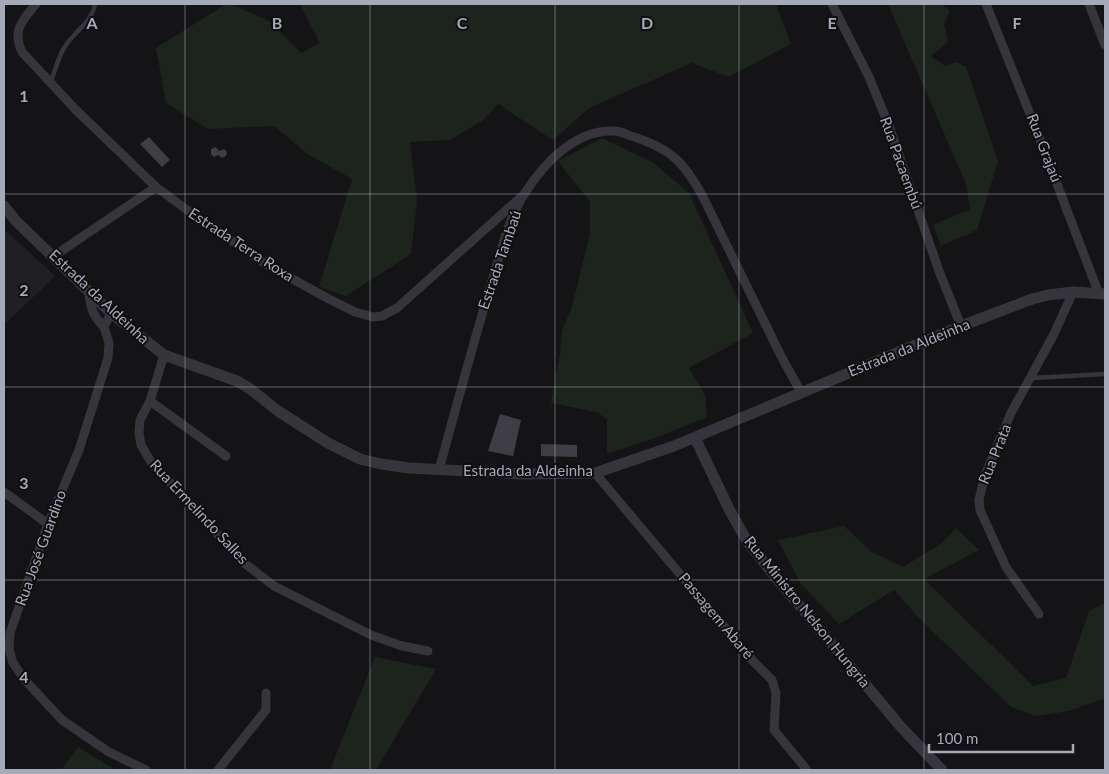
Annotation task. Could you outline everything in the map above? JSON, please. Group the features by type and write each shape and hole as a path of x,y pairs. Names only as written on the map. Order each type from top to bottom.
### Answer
{"street":[{"name":"Estrada Terra Roxa","path":"36,4 19,27 17,41 22,52 50,83 156,187 267,265 329,300 355,312 373,317 382,316 397,308 524,194"},
{"name":"Rua Pacaembú","path":"832,4 869,77 889,126 939,271 962,326"},
{"name":"Rua Grajaú","path":"986,4 1102,294"},
{"path":"1090,4 1105,45"},
{"name":"Estrada Tambaú","path":"439,470 504,240 524,194 556,155 572,143 595,133 615,131 647,141 672,154 684,166 694,179 800,392"},
{"path":"54,256 156,187"},
{"name":"Estrada da Aldeinha","path":"4,206 16,221 111,313 164,355 237,381 328,443 360,459 400,467 522,474 595,473 695,438 800,392 1032,299 1073,292 1102,294"},
{"path":"89,292 90,304 95,318 104,327 111,313"},
{"name":"Rua Prata","path":"1040,614 1006,567 980,510 979,500 985,475 1011,413 1032,378 1073,292"},
{"name":"Rua José Guardino","path":"104,327 109,343 108,358 79,450 48,524 10,633 6,653 24,679 62,720 102,747 146,770"},
{"name":"Rua Ermelindo Salles","path":"164,355 150,401 140,420 139,433 146,455 244,563 274,586 371,635 402,646 428,651"},
{"path":"150,401 226,456"},
{"name":"Rua Ministro Nelson Hungria","path":"695,438 729,509 748,541 774,576 901,726 942,770"},
{"name":"Passagem Abaré","path":"595,473 753,661 772,680 776,694 774,730 807,770"},
{"path":"4,492 48,524"},
{"path":"218,770 266,710 266,693"}],"lane":[{"path":"50,83 63,49 70,38 90,19 95,4"},
{"path":"1032,378 1105,374"}],"shaded area":[{"path":"226,4 231,4 269,21 301,53 320,43 300,4 776,4 791,44 729,77 692,63 589,108 553,140 498,104 482,121 450,140 410,142 417,200 411,254 346,296 319,287 352,179 309,155 274,126 208,129 166,103 156,48"},
{"path":"888,4 940,4 950,10 944,24 948,42 931,56 946,66 956,62 966,67 998,161 977,230 941,246 933,225 970,209 966,184"},
{"path":"602,138 654,163 689,193 753,333 689,368 705,395 707,417 658,437 607,454 607,419 596,412 551,403 562,331 572,307 590,233 590,202 558,161"},
{"path":"4,229 55,276 4,325"},
{"path":"844,526 872,552 903,567 942,543 956,528 979,550 924,579 1033,686 1066,678 1089,611 1105,603 1105,698 1069,711 1036,716 1011,707 918,617 894,590 839,624 800,583 778,540"},
{"path":"375,657 436,669 376,770 330,770"},
{"path":"78,747 116,770 61,770"}],"building":[{"path":"149,137 170,160 162,167 140,144"},
{"path":"216,147 219,151 224,149 227,152 226,156 222,158 218,155 214,157 211,154 211,149"},
{"path":"500,414 521,420 513,456 488,451"},
{"path":"541,444 577,445 577,457 541,456"}]}
